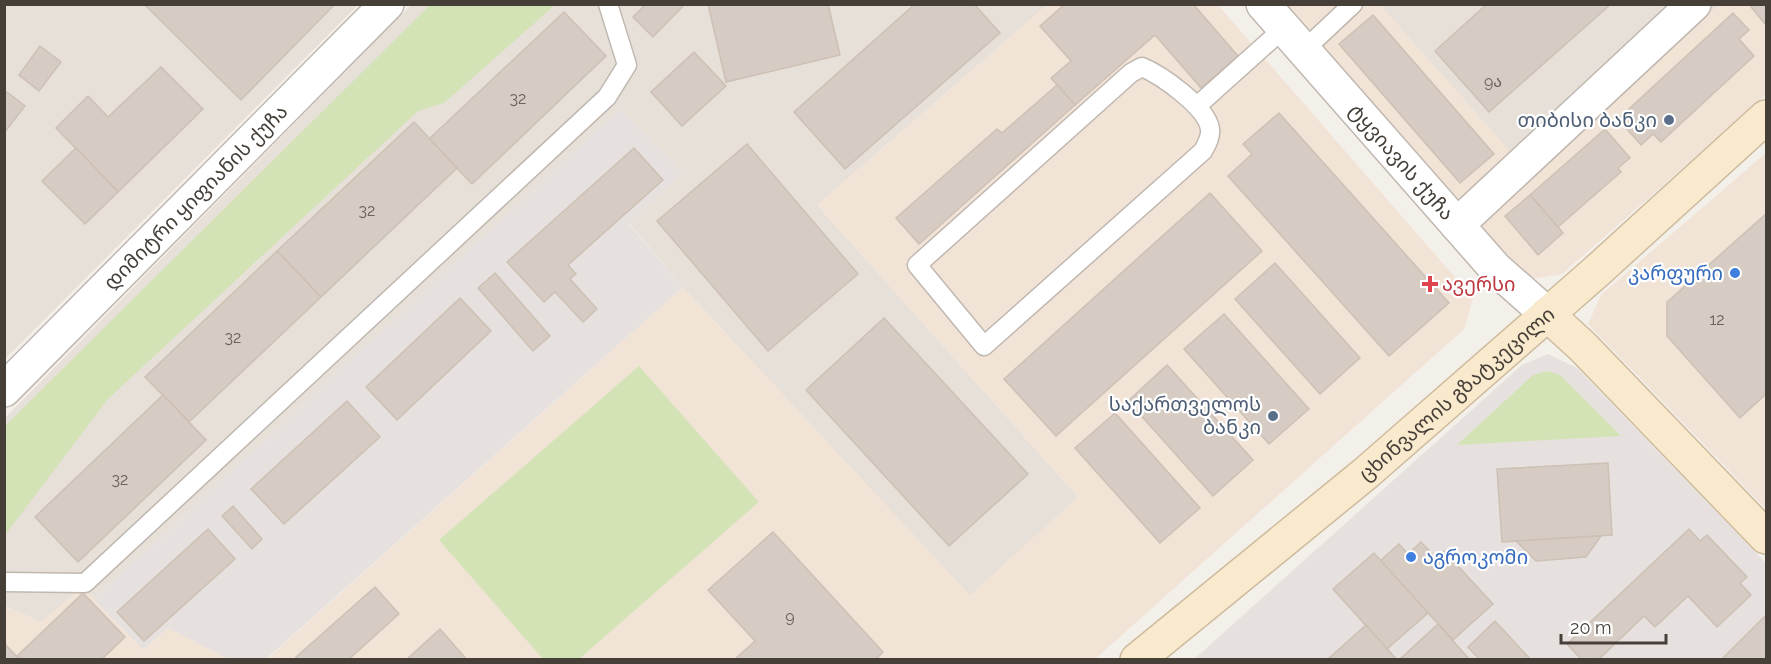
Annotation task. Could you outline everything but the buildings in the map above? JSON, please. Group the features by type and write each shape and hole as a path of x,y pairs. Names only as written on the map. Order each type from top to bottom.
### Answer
{"main road":[{"name":"ცხინვალის გზატკეცილი","path":"1137,660 1365,473 1767,117"},
{"path":"1547,314 1583,347 1767,537"}],"street":[{"name":"დიმიტრი ყიფიანის ქუჩა","path":"4,390 387,4"},
{"path":"1457,225 1694,4"},
{"name":"ტყვიავის ქუჩა","path":"1283,28 1495,268 1547,314"}],"lane":[{"path":"4,582 85,583 607,98 627,65 608,4"},
{"path":"1197,106 1283,28 1353,4"},
{"path":"1142,67 1155,72 1197,106 1210,128 1209,141 1203,151 984,346 917,265 1131,73 1142,67"}],"shaded area":[{"path":"5,5 358,5 5,359"},
{"path":"411,5 1047,5 817,205 1078,497 970,596 683,287 629,223 620,110 94,599 83,587 41,622 5,606 5,418"},
{"path":"1047,5 1218,5 1473,298 1464,329 1095,659 266,660 683,287 970,595 1078,497 817,205"},
{"path":"1283,5 1380,5 1529,172 1719,5 1766,5 1766,95 1562,274 1524,280"},
{"path":"1380,5 1719,5 1529,173"},
{"path":"620,109 683,173 629,224 683,287 266,659 229,659 168,628 143,650 94,599"},
{"path":"1766,153 1766,509 1588,324 1601,295"},
{"path":"1548,354 1577,368 1766,563 1766,659 1193,660 1522,365"},
{"path":"83,587 143,650 168,628 229,659 5,659 4,606 41,622"}],"green space":[{"path":"431,4 555,5 444,103 418,111 108,399 5,535 5,426"},
{"path":"639,366 759,502 579,659 543,659 439,540"},
{"path":"1547,371 1560,375 1621,436 1457,445 1533,375"}],"place":[{"name":"თიბისი ბანკი","path":"1669,120"},
{"name":"კარფური","path":"1735,273"},
{"name":"ავერსი","path":"1430,284"},
{"name":"საქართველოს ბანკი","path":"1273,416"},
{"name":"აგროკომი","path":"1411,557"}]}
